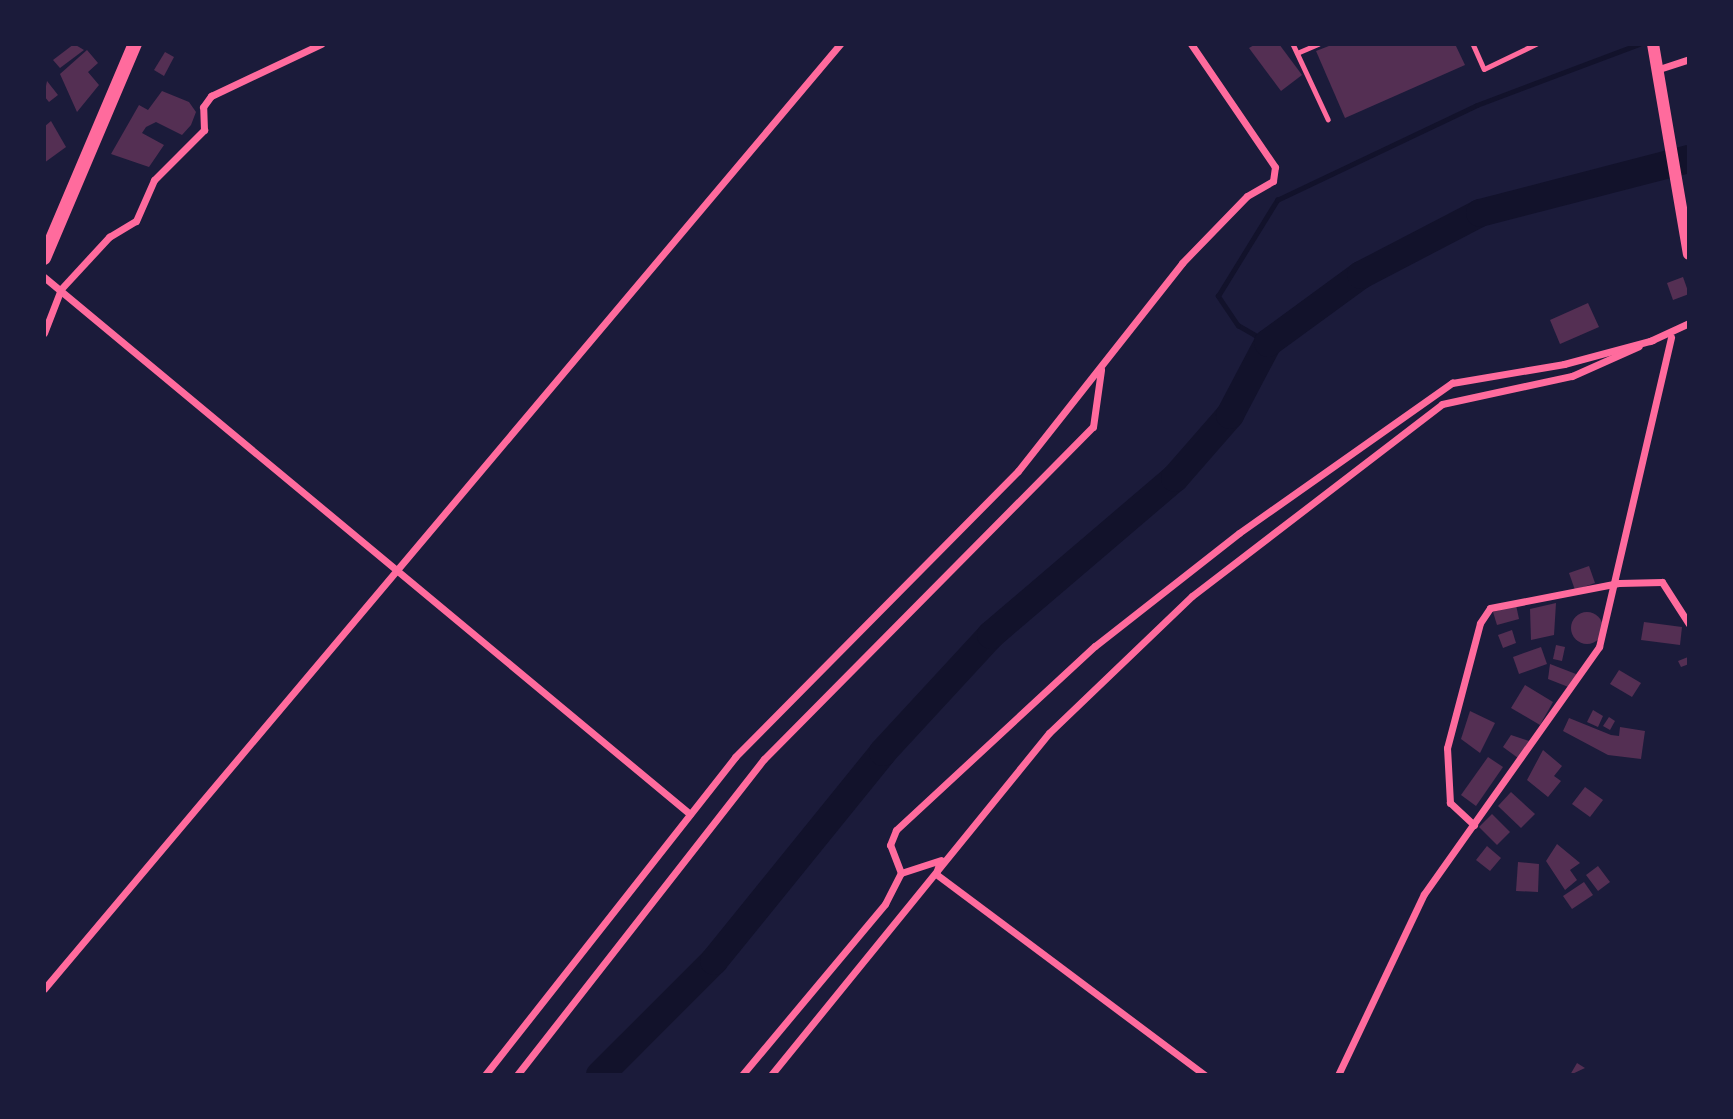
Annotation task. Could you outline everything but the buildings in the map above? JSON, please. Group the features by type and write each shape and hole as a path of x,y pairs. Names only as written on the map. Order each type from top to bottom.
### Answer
{"main road":[{"path":"44,258 135,44"},
{"path":"1653,44 1657,86 1689,253"}],"street":[{"path":"44,333 61,289 109,237 136,221 154,180 204,130 203,107 211,96 321,44"},
{"path":"44,989 841,44"},
{"path":"485,1075 690,814 804,681 1018,471 1182,263 1276,175 1191,44"},
{"path":"1655,70 1689,59"},
{"path":"44,276 690,814"},
{"path":"901,873 890,845 896,830 1029,703 1238,533 1432,396 1466,379 1564,364 1671,337 1689,323"},
{"path":"1338,1075 1408,921 1474,825 1589,668 1619,583 1671,337"},
{"path":"771,1075 941,860 1049,733 1192,596 1442,404 1572,376 1653,340"},
{"path":"517,1075 764,759 1093,427 1101,369"},
{"path":"1474,825 1451,803 1447,748 1485,614 1499,604 1539,603 1619,583 1667,584 1689,624"},
{"path":"742,1075 885,904 901,873 941,860"},
{"path":"941,860 936,874 1205,1075"}],"lane":[{"path":"1293,44 1328,119"},
{"path":"1297,53 1318,44"},
{"path":"1473,44 1484,69 1536,44"}],"waterway":[{"path":"1268,343 1238,326 1218,296 1277,200 1477,105 1639,44"},
{"path":"600,1075 714,961 883,752 991,635 1175,478 1230,415 1268,343 1361,275 1480,213 1689,159"}]}
